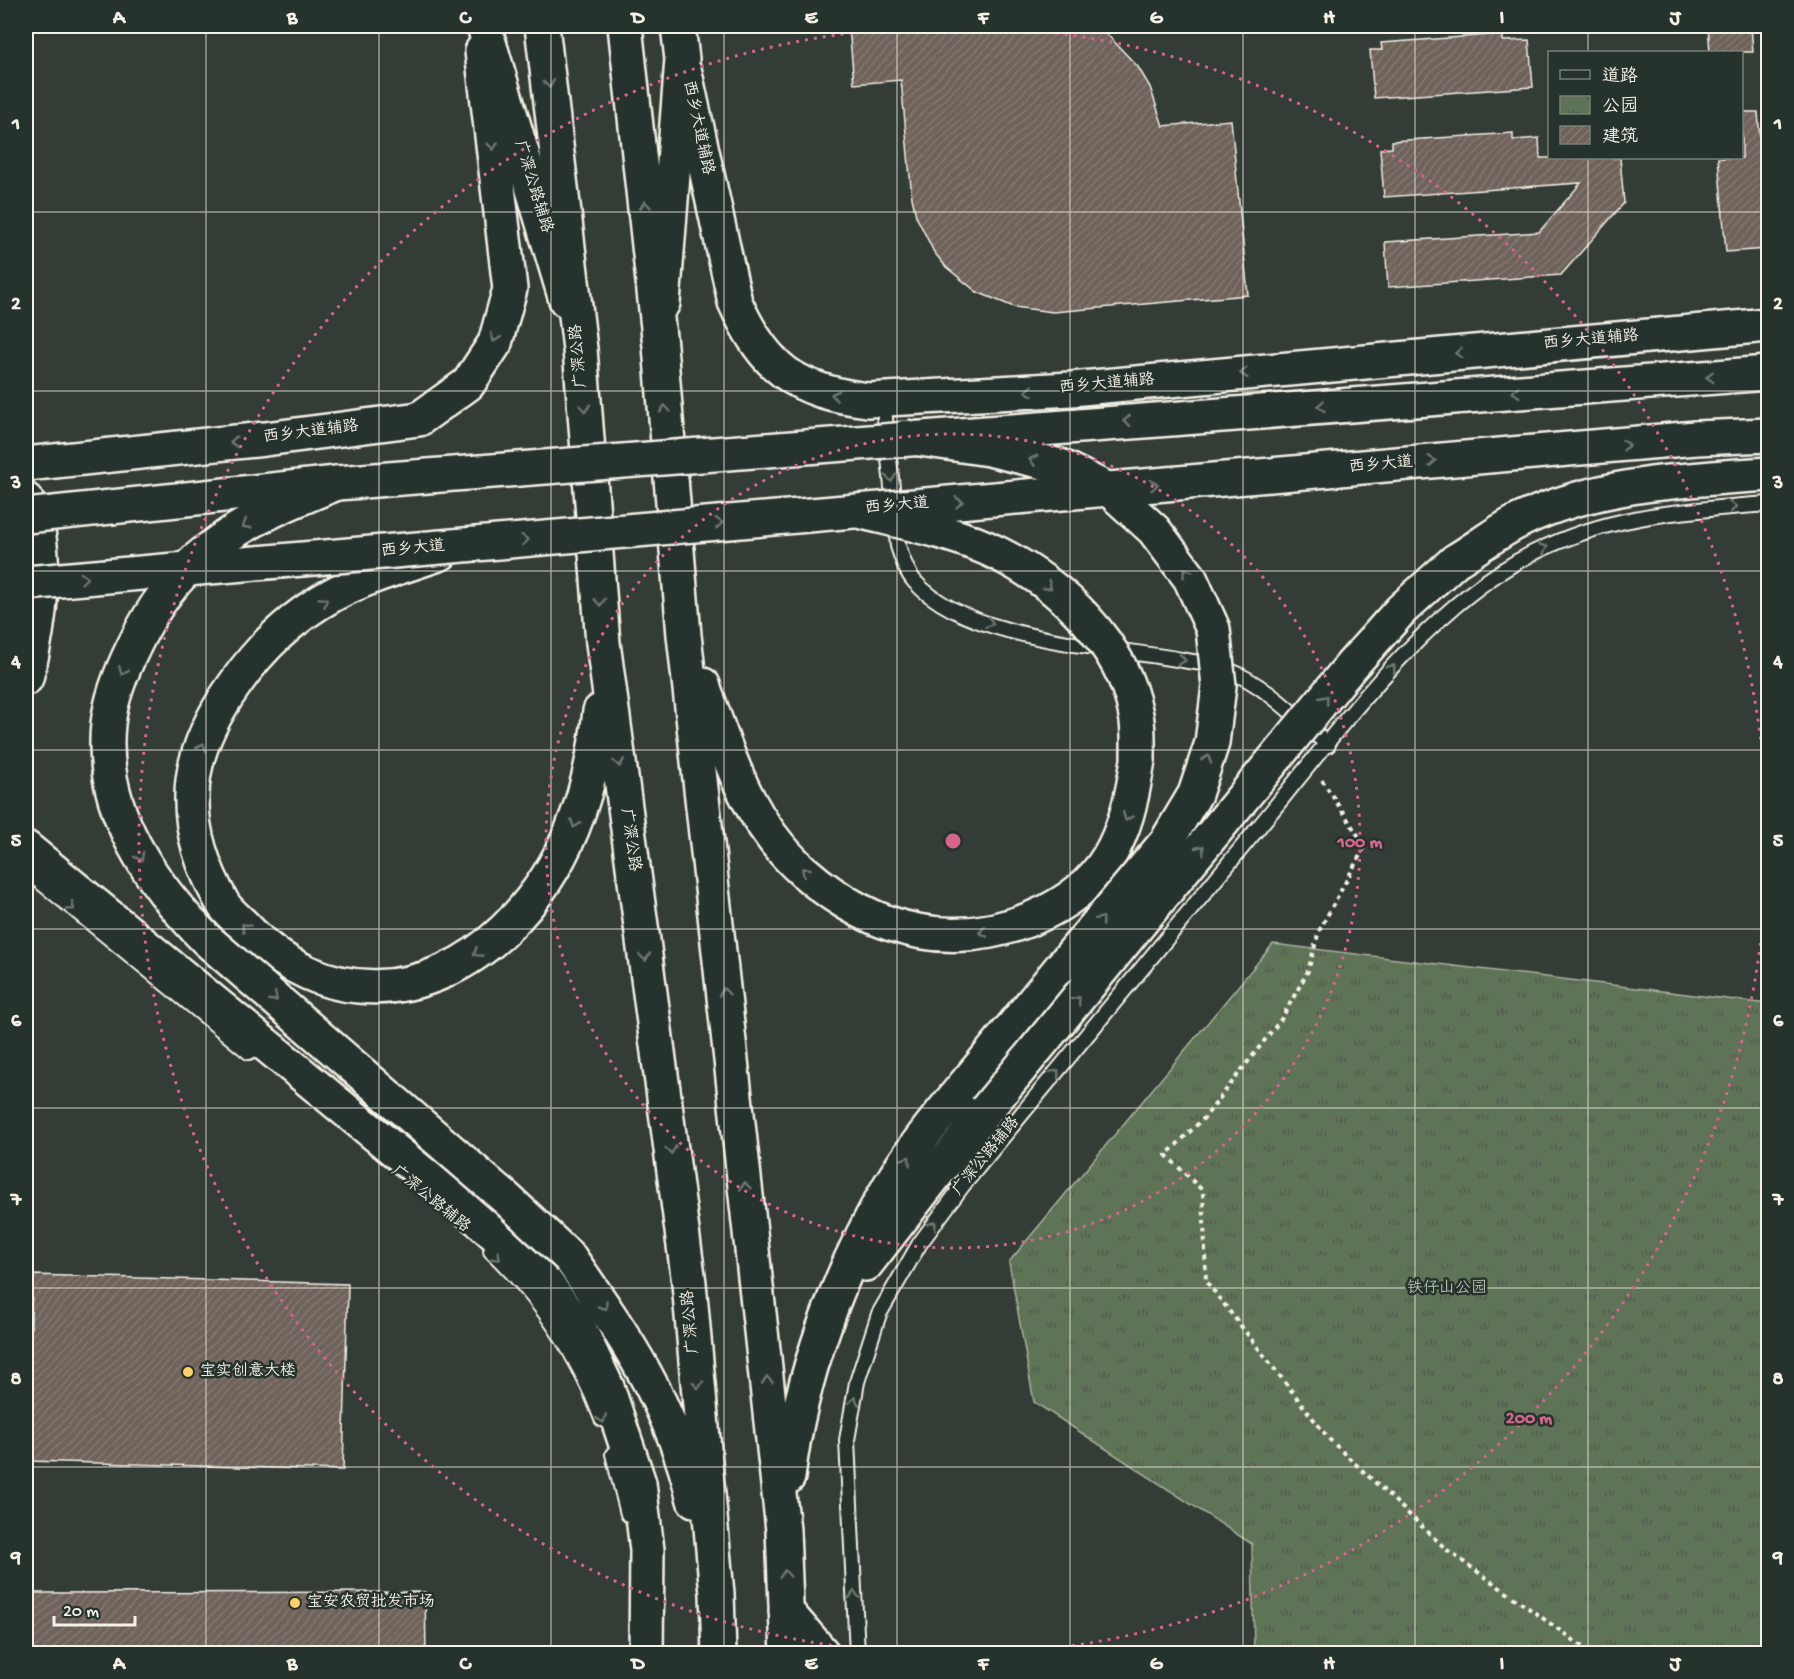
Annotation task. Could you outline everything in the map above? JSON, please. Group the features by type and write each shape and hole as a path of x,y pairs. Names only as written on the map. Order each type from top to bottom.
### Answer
{"main road":[{"name":"广深公路辅路","path":"482,26 580,349"},
{"name":"西乡大道辅路","path":"26,464 265,439 419,419 468,384 495,343 510,290 482,26"},
{"name":"广深公路","path":"542,26 580,349 603,643 689,1283 717,1594 719,1653"},
{"path":"625,26 660,346 684,635 783,1530 788,1653"},
{"path":"660,346 682,59 678,26"},
{"name":"西乡大道辅路","path":"682,59 735,302 750,335 768,359 788,375 838,396 883,399 1071,389 1768,325"},
{"path":"26,516 337,483 906,437 1768,373"},
{"name":"西乡大道","path":"26,583 1696,438 1768,435"},
{"path":"783,1530 791,1454 809,1377 833,1305 858,1247 889,1186 927,1131 1167,841 1196,794 1212,743 1219,686 1213,629 1190,578 1154,530 1111,491 1060,466 989,449 906,437"},
{"path":"833,1305 986,1110 1351,666 1401,610 1455,561 1521,520 1586,496 1668,481 1768,474"},
{"path":"337,483 283,505 244,525 207,551 168,589 143,626 121,674 108,724 110,776 122,820 156,882 173,906 207,940 508,1200 570,1258 628,1341 661,1402 688,1473 717,1594"},
{"path":"26,500 36,527 42,595 32,631 26,678"},
{"path":"684,635 740,788 771,837 802,870 846,903 886,923 928,934 975,934 1017,926 1055,907 1087,885 1113,849 1131,810 1138,760 1136,715 1120,666 1093,625 1052,588 999,554 945,532 859,511"},
{"path":"466,545 368,577 330,596 289,625 252,660 223,701 201,747 192,795 198,846 223,904 267,950 321,980 364,987 413,983 453,968 491,943 520,914 568,842 586,794 600,711 603,643"},
{"path":"26,848 471,1213 538,1272 579,1328 607,1387 639,1483 647,1550 646,1653"},
{"path":"786,1611 823,1653"}],"lane":[{"path":"883,399 898,546 905,567 915,582 936,600 961,613 1025,634 1225,668 1256,684 1328,745 1400,660 1444,616 1494,575 1574,535 1655,513 1768,504"},
{"name":"广深公路辅路","path":"857,1653 847,1440 857,1382 879,1314 920,1243 963,1185 1328,745"},
{"path":"26,870 258,1059"},
{"name":"广深公路辅路","path":"484,1245 519,1278 551,1317 576,1362 604,1426 625,1501 630,1530"},
{"path":"632,1574 637,1653"}],"path":[{"path":"1312,763 1365,846 1319,931 1308,971 1282,1018 1204,1117 1166,1155 1203,1191 1206,1281 1329,1439 1447,1550 1593,1653"}],"green space":[{"name":"铁仔山公园","path":"1273,944 1768,1004 1768,1653 1254,1653 1252,1544 1034,1402 1009,1262"}],"building":[{"path":"849,26 1095,26 1106,33 1138,67 1150,87 1163,126 1231,120 1248,295 1053,312 1014,307 977,292 946,267 934,252 916,216 912,198 901,80 854,84"},
{"path":"1708,26 1751,26 1753,52 1710,51"},
{"path":"1503,34 1503,41 1529,40 1533,87 1374,98 1370,50 1382,50 1381,43"},
{"path":"1743,112 1758,112 1768,249 1726,252 1718,159 1743,159"},
{"path":"1513,133 1513,140 1539,138 1540,158 1620,159 1624,203 1561,275 1388,287 1385,242 1539,232 1581,183 1384,197 1380,149 1392,148 1392,141"},
{"name":"宝实创意大楼","path":"32,1275 348,1284 343,1470 28,1461"},
{"path":"425,1592 426,1653 26,1653 26,1593"}],"place":[{"name":"宝实创意大楼","path":"188,1372"},
{"name":"宝安农贸批发市场","path":"295,1603"}]}
